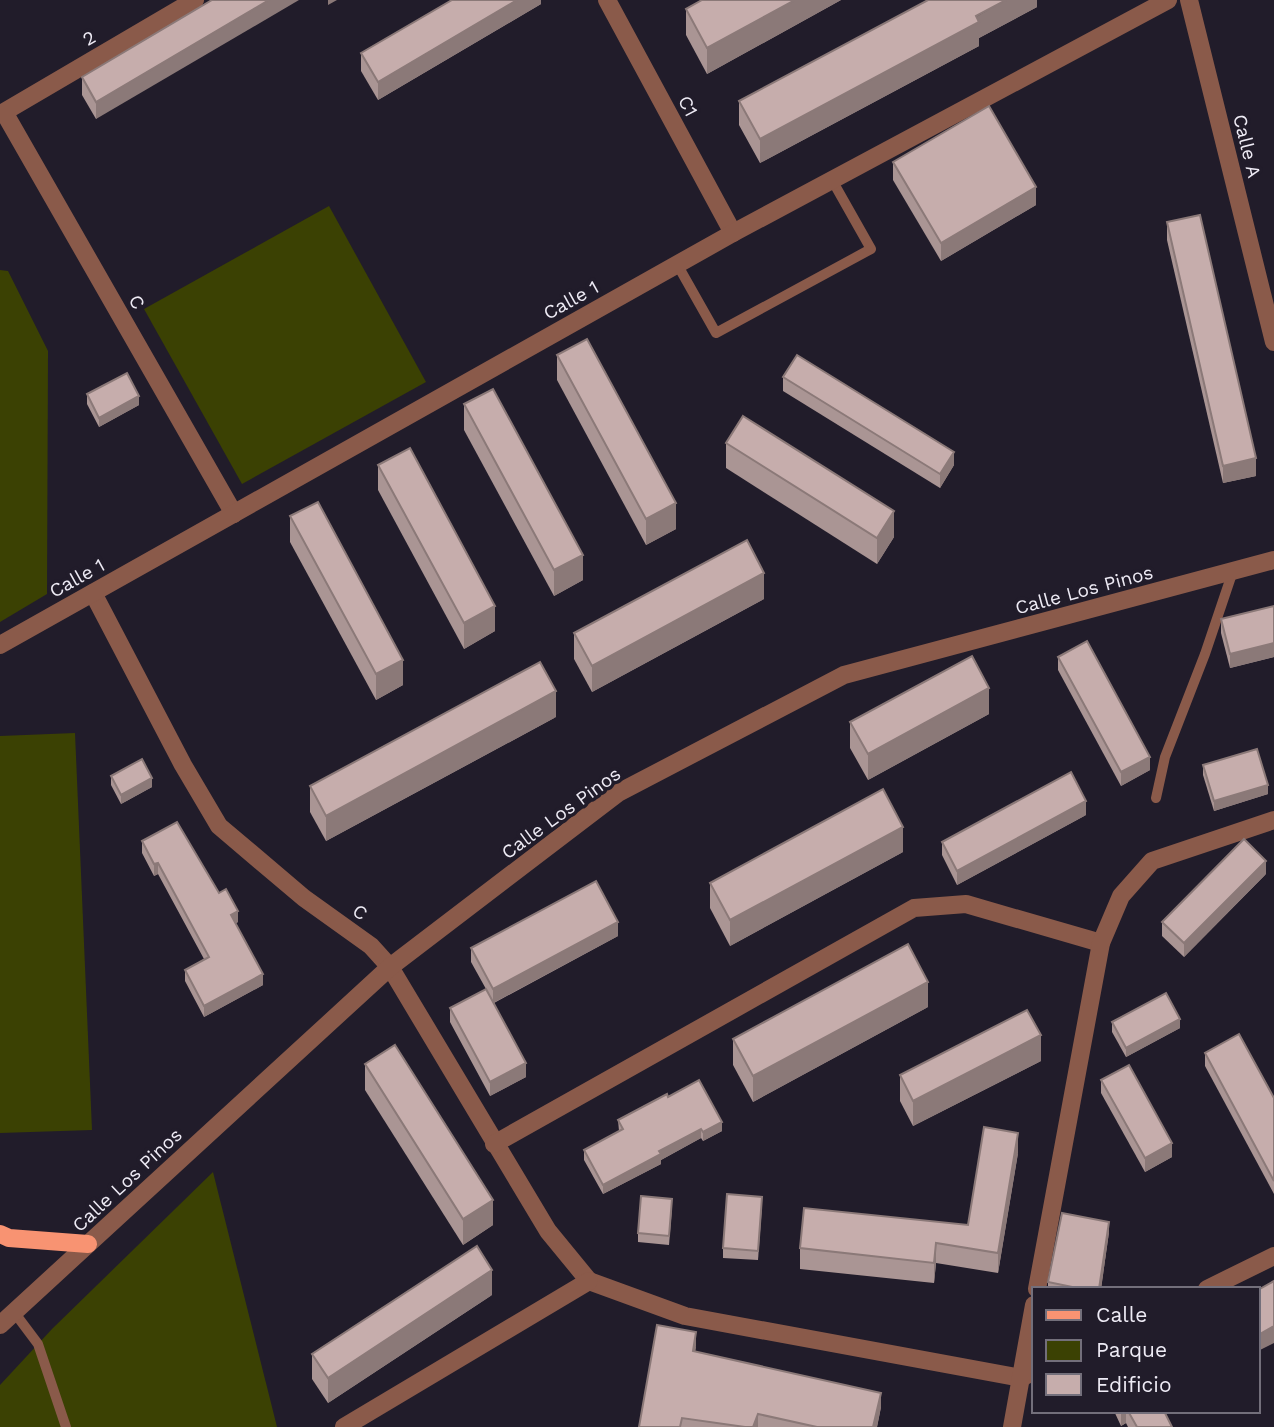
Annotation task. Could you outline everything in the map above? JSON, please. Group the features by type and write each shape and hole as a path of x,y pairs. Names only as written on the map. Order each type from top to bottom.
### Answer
{"main road":[{"path":"0,1234 9,1238 88,1244"}],"street":[{"name":"2","path":"4,112 195,0"},
{"name":"Calle 1","path":"0,645 733,233 1168,0"},
{"name":"Calle A","path":"1189,0 1274,342"},
{"name":"C1","path":"613,2 733,233"},
{"name":"C","path":"4,112 234,514"},
{"name":"Calle Los Pinos","path":"7,1318 390,967 618,793 844,675 1274,560"},
{"name":"C","path":"93,593 183,765 219,826 304,898 371,946 390,967 548,1231 589,1281"},
{"path":"1037,1287 1101,943 1121,896 1152,861 1274,820"},
{"path":"494,1144 914,908 966,904 1101,943"},
{"path":"1211,1287 1274,1256"},
{"path":"344,1427 589,1281 685,1316 1028,1374"},
{"path":"1012,1427 1028,1374 1032,1328"}],"lane":[{"path":"677,264 716,333 859,256 871,249 832,180"},
{"path":"1156,798 1165,757 1205,654 1233,571"},
{"path":"7,1318 38,1344 66,1427"}],"green space":[{"path":"329,206 426,382 242,484 144,309"},
{"path":"0,270 8,271 48,351 47,594 0,622"},
{"path":"75,733 92,1130 0,1133 0,736"},
{"path":"213,1172 277,1427 0,1427 0,1385 52,1329"}],"building":[{"path":"212,0 269,0 96,102 82,77"},
{"path":"452,0 517,0 378,82 361,53"},
{"path":"702,0 795,0 707,48 686,9"},
{"path":"928,0 1006,0 976,16 979,22 760,139 739,101"},
{"path":"989,106 1036,187 941,243 893,162"},
{"path":"1200,215 1256,458 1223,466 1167,222"},
{"path":"587,339 676,503 646,519 557,355"},
{"path":"797,355 954,452 940,474 783,377"},
{"path":"127,373 139,396 99,418 87,394"},
{"path":"493,389 583,555 554,570 464,404"},
{"path":"743,416 894,511 877,538 726,443"},
{"path":"410,448 495,606 464,623 378,465"},
{"path":"318,502 403,660 376,674 290,516"},
{"path":"747,540 764,573 592,666 574,633"},
{"path":"1274,606 1274,643 1230,654 1221,619"},
{"path":"1087,641 1150,757 1121,772 1058,657"},
{"path":"972,656 989,688 868,754 850,722"},
{"path":"540,662 556,691 326,816 310,786"},
{"path":"1257,749 1268,785 1214,801 1203,765"},
{"path":"142,759 152,778 121,795 111,776"},
{"path":"1071,772 1086,801 957,871 942,842"},
{"path":"883,789 903,827 730,920 710,883"},
{"path":"177,822 219,893 226,889 238,911 231,915 263,974 204,1006 185,970 209,957 158,863 154,864 142,841"},
{"path":"1244,839 1266,861 1184,943 1162,922"},
{"path":"596,881 618,922 493,989 471,948"},
{"path":"908,944 928,982 753,1076 733,1039"},
{"path":"486,989 526,1063 490,1082 450,1008"},
{"path":"1166,993 1180,1019 1126,1048 1112,1022"},
{"path":"1027,1010 1041,1035 913,1101 900,1075"},
{"path":"1239,1034 1274,1098 1274,1181 1205,1053"},
{"path":"395,1045 493,1200 463,1219 365,1064"},
{"path":"1129,1065 1172,1143 1145,1158 1101,1080"},
{"path":"699,1080 722,1122 703,1132 701,1129 659,1151 661,1154 603,1185 584,1150 623,1129 618,1120"},
{"path":"984,1127 1018,1133 998,1253 936,1243 934,1263 800,1248 804,1208 968,1225"},
{"path":"727,1194 762,1197 758,1251 723,1248"},
{"path":"641,1196 672,1199 669,1236 638,1233"},
{"path":"1062,1213 1109,1222 1099,1287 1072,1287 1048,1282"},
{"path":"477,1246 492,1270 328,1378 312,1354"},
{"path":"1274,1281 1274,1326 1260,1334 1260,1289"},
{"path":"657,1325 696,1332 693,1351 881,1393 873,1427 817,1427 758,1414 753,1427 682,1418 680,1427 639,1427"},
{"path":"1129,1413 1165,1413 1172,1427 1137,1427"}]}
